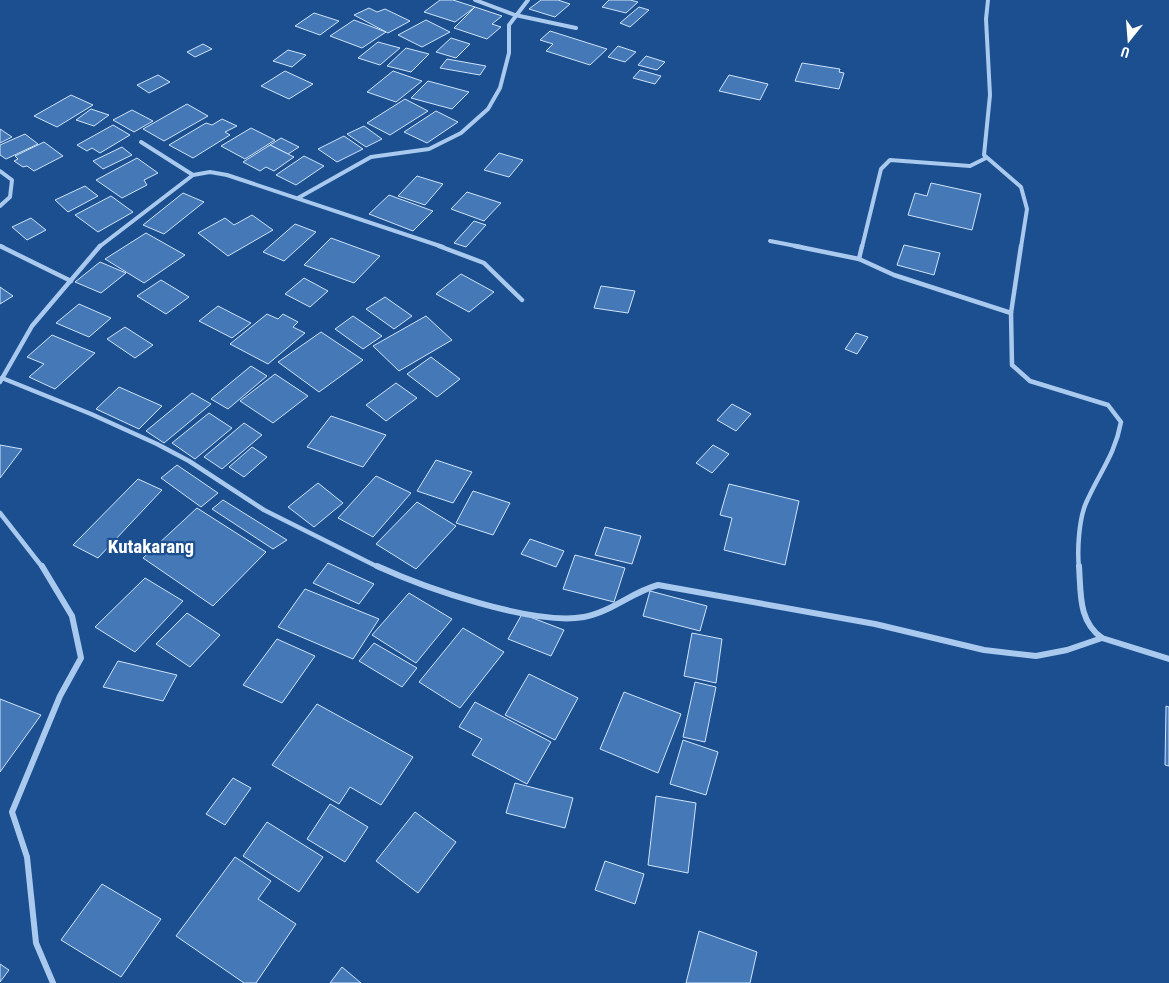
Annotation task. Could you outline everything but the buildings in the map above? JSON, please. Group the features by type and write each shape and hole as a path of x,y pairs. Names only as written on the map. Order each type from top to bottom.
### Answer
{"street":[{"path":"474,0 515,16 576,28"},
{"path":"298,198 371,157 429,149 461,133 488,108 500,88 509,53 509,25 528,0"},
{"path":"988,0 986,18 990,95 984,141 986,158 1016,179 1026,195 1027,209 1011,314 1012,365 1015,370 1030,381 1108,405 1121,422 1117,444 1085,505 1077,552 1084,618 1095,633 1102,638 1169,659"},
{"path":"141,142 193,175"},
{"path":"858,259 880,169 890,160 970,166 986,158"},
{"path":"0,171 12,180 10,197 0,206"},
{"path":"522,300 484,263 469,256 298,198 227,175 210,172 193,175 103,243 32,326 1,380 90,411 180,456 263,509 342,551 459,597 505,608 556,618 574,618 605,612 646,587 658,585 874,624 984,650 1036,656 1067,650 1102,638"},
{"path":"770,241 858,259 894,275 1011,314"},
{"path":"0,246 71,281"},
{"path":"0,513 41,565 72,616 81,658 60,696 12,812 27,857 36,943 53,983"}],"district":[{"name":"Kutakarang","path":"151,546"}]}
